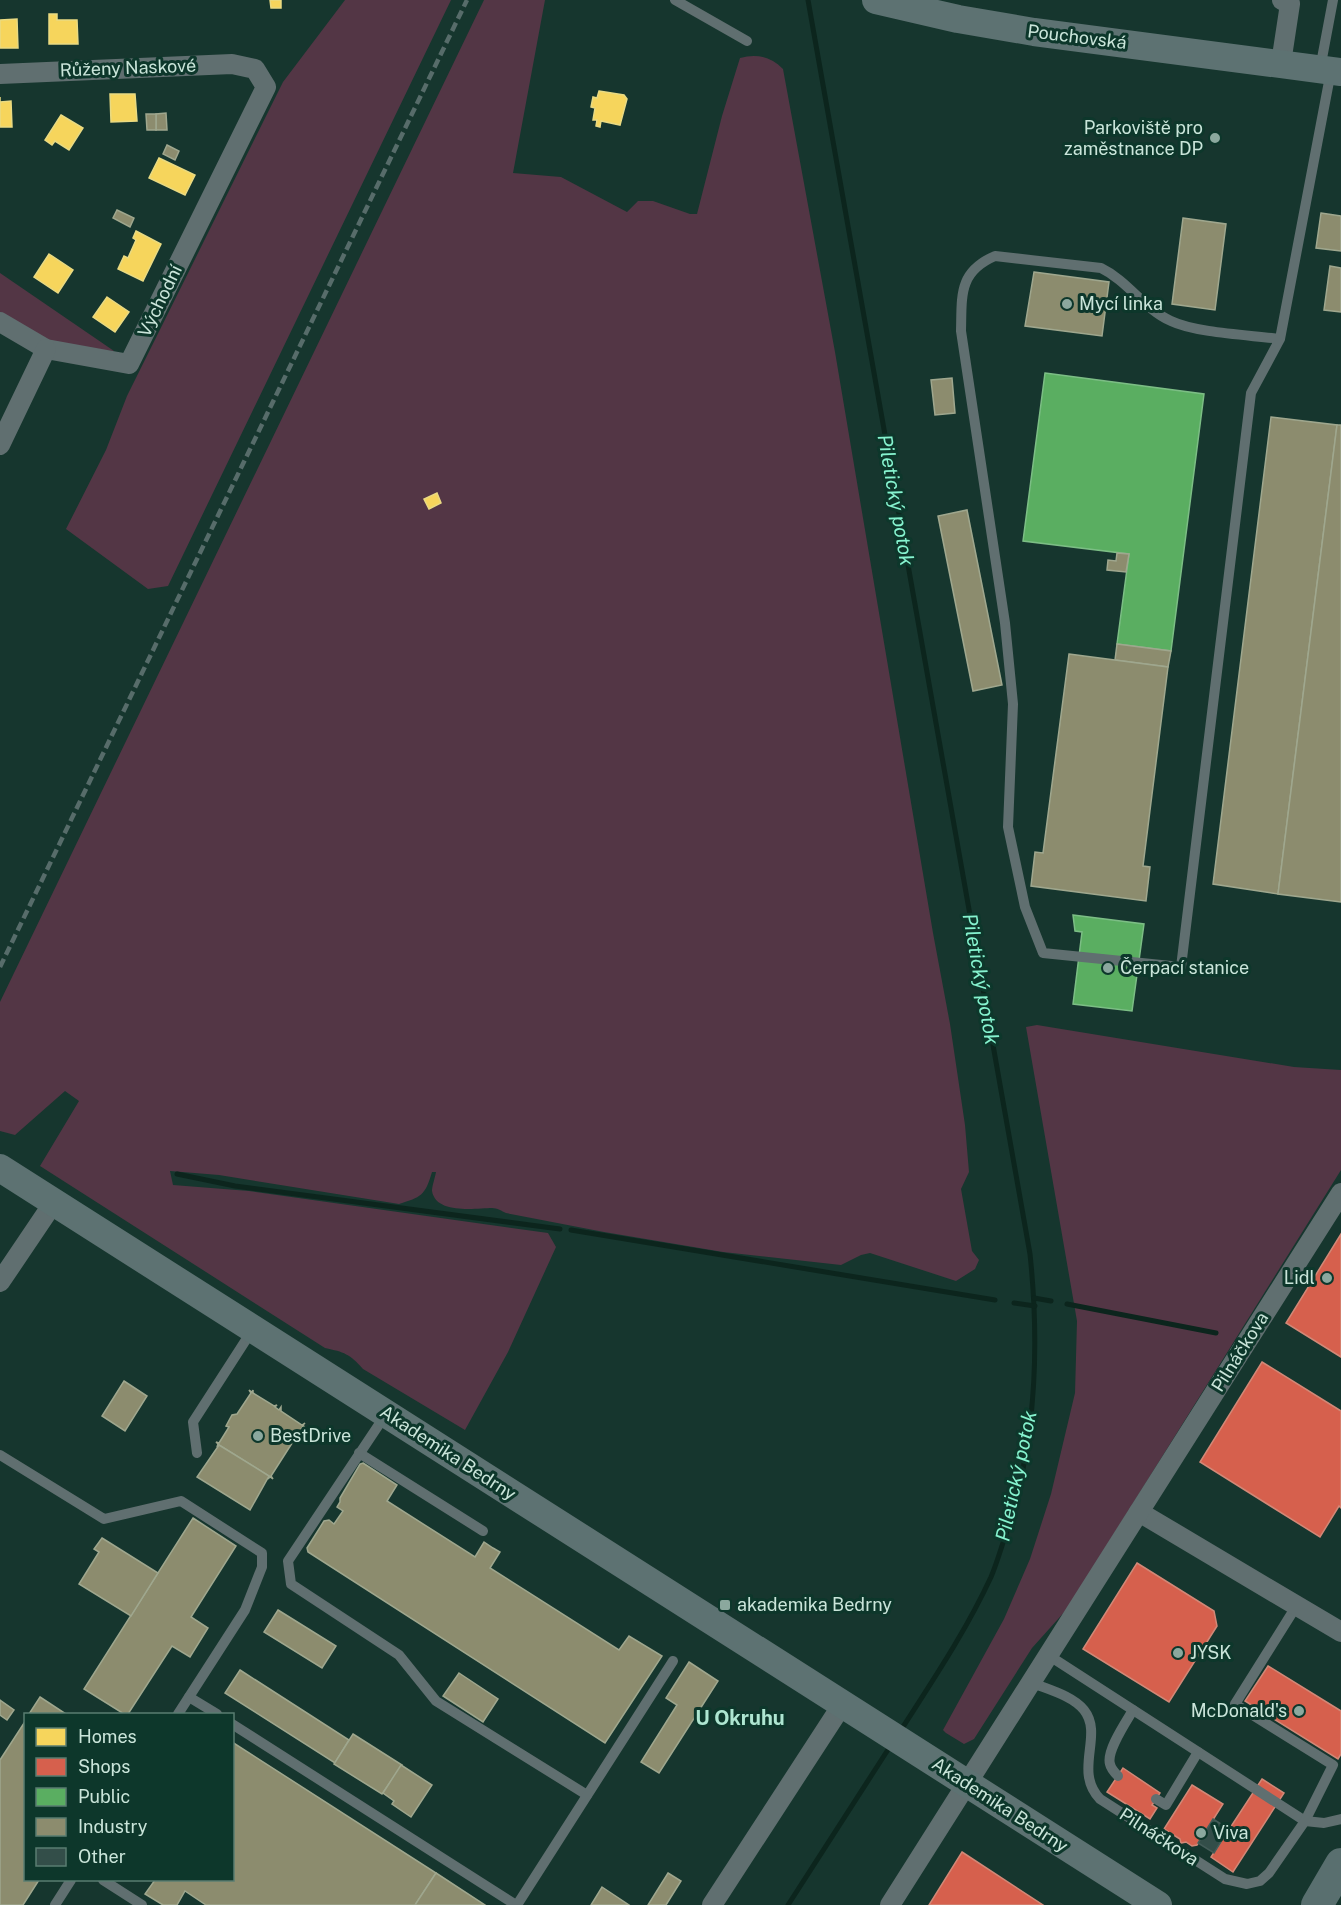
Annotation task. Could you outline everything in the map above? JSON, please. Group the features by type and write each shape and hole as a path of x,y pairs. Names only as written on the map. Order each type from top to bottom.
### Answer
{"main road":[{"path":"1317,1905 1341,1864"}],"street":[{"name":"Pouchovská","path":"876,0 959,9 1034,32 1331,70"},
{"path":"1281,63 1290,4 1282,0"},
{"name":"Růženy Naskové","path":"0,74 232,64 255,69"},
{"name":"Východní","path":"46,349 129,364 266,87 255,69"},
{"path":"0,322 46,349 0,446"},
{"name":"Akademika Bedrny","path":"0,1168 1158,1905"},
{"name":"Pilnáčkova","path":"890,1905 1341,1193"},
{"path":"0,1282 54,1202"},
{"path":"1139,1512 1341,1632"},
{"path":"712,1905 842,1705"}],"lane":[{"path":"675,0 747,41"},
{"path":"1280,339 1192,327 1170,321 1150,307 1114,274 1101,268 995,256 980,262 970,272 964,285 961,331 1005,623 1013,704 1008,827 1024,907 1042,953 1181,967 1251,393 1280,339 1331,70 1334,0"},
{"path":"197,1453 193,1422 253,1329"},
{"path":"386,1414 288,1561 291,1584 399,1655 436,1701 587,1795"},
{"path":"359,1453 483,1531"},
{"path":"0,1455 104,1519 181,1501 262,1553 262,1568 245,1610 179,1713"},
{"path":"1301,1608 1235,1704 1333,1765 1305,1821"},
{"path":"1048,1655 1305,1821 1324,1823 1341,1819"},
{"path":"234,1725 516,1905 673,1661"},
{"name":"Pilnáčkova","path":"1030,1682 1065,1697 1084,1710 1090,1719 1088,1776 1100,1799 1225,1879 1247,1884 1260,1881 1269,1873 1305,1821"},
{"path":"189,1697 215,1713"},
{"path":"1118,1776 1109,1758 1112,1747 1133,1710"},
{"path":"1156,1799 1166,1806 1198,1752"},
{"path":"55,1905 70,1881"},
{"path":"105,1881 142,1905"}],"shaded area":[{"path":"345,0 451,0 168,586 148,589 66,529 106,450 127,396 283,82"},
{"path":"484,0 545,0 513,173 561,177 627,212 638,201 653,201 690,214 697,214 722,116 740,58 763,57 783,69 835,352 950,1024 965,1125 969,1172 961,1189 972,1251 979,1260 975,1269 956,1281 870,1253 841,1265 723,1252 604,1232 506,1213 494,1208 449,1207 435,1199 432,1191 436,1172 432,1172 421,1194 399,1204 219,1175 170,1171 173,1185 249,1191 548,1233 556,1247 508,1352 465,1430 363,1369 346,1354 325,1348 40,1166 79,1101 65,1091 15,1135 0,1131 0,1002"},
{"path":"0,273 114,351 52,348 0,312"},
{"path":"1037,1025 1294,1067 1341,1070 1341,1170 1067,1609 1032,1648 974,1739 964,1744 943,1730 1004,1619 1030,1559 1051,1494 1075,1393 1077,1321 1026,1027"}],"building: Homes":[{"path":"270,0 281,0 281,8 271,8"},
{"path":"49,14 57,14 57,20 77,20 78,44 49,44"},
{"path":"17,19 18,48 0,48 0,20"},
{"path":"599,91 624,95 627,99 620,125 601,121 600,127 596,126 597,120 593,120 595,108 591,107 593,97 597,98"},
{"path":"110,94 135,94 137,121 111,122"},
{"path":"11,101 12,127 0,127 0,102"},
{"path":"61,115 83,128 69,150 55,141 52,145 45,140"},
{"path":"159,158 195,175 185,195 149,178"},
{"path":"136,231 161,244 143,281 118,269 124,256 128,258 136,240 133,238"},
{"path":"49,254 73,270 58,293 34,277"},
{"path":"107,297 129,312 115,332 93,317"},
{"path":"437,493 441,503 429,509 424,499"}],"building: Shops":[{"name":"Lidl","path":"1341,1234 1341,1357 1286,1323"},
{"path":"1262,1362 1341,1411 1341,1508 1339,1506 1320,1537 1200,1462"},
{"path":"1137,1563 1214,1611 1217,1626 1169,1702 1083,1649"},
{"path":"1268,1666 1341,1711 1341,1754 1338,1759 1245,1701"},
{"path":"1123,1768 1160,1793 1152,1805 1157,1808 1150,1819 1107,1792"},
{"path":"1262,1779 1284,1793 1233,1872 1211,1857"},
{"path":"1192,1785 1223,1804 1197,1845 1192,1846 1186,1842 1181,1843 1180,1839 1164,1829"},
{"path":"962,1852 1043,1905 929,1905"}],"building: Public":[{"path":"1045,373 1204,394 1171,651 1117,644 1129,554 1023,541"},
{"name":"Čerpací stanice","path":"1073,915 1144,924 1132,1011 1073,1004 1082,932 1075,931"}],"building: Industry":[{"path":"166,113 167,130 156,130 156,114"},
{"path":"146,114 156,114 156,130 147,130"},
{"path":"167,145 179,151 175,160 163,154"},
{"path":"117,210 134,218 130,227 113,218"},
{"path":"1321,213 1341,216 1341,251 1316,248"},
{"path":"1183,218 1226,224 1215,310 1172,304"},
{"path":"1330,266 1341,268 1341,312 1324,310"},
{"name":"Mycí linka","path":"1034,272 1109,282 1102,336 1025,326"},
{"path":"952,378 955,413 935,415 931,380"},
{"path":"1271,417 1337,425 1278,894 1213,884"},
{"path":"1337,425 1341,425 1341,902 1278,894"},
{"path":"967,510 1002,685 973,691 938,516"},
{"path":"1117,553 1129,554 1126,572 1107,570 1108,560 1116,561"},
{"path":"1117,644 1171,651 1168,667 1115,660"},
{"path":"1069,654 1168,667 1143,866 1150,867 1146,901 1031,886 1035,852 1043,853"},
{"path":"124,1381 147,1396 125,1431 102,1416"},
{"path":"249,1390 252,1392 253,1390 253,1393 274,1406 277,1405 275,1407 279,1410 281,1407 281,1411 302,1425 305,1423 303,1425 305,1428 303,1426 271,1476 273,1479 270,1477 268,1479 269,1476 219,1445 217,1447 216,1442 219,1443 229,1427 226,1426 232,1415 237,1414 251,1393"},
{"path":"219,1445 269,1476 250,1510 197,1477"},
{"path":"363,1463 397,1485 387,1501 475,1557 484,1542 500,1552 490,1568 619,1650 629,1636 662,1656 605,1743 308,1552 307,1548 324,1521 329,1520 334,1524 343,1511 337,1507 340,1498 360,1464"},
{"path":"193,1518 236,1546 191,1617 208,1628 190,1657 172,1646 129,1713 122,1713 84,1689"},
{"path":"102,1538 158,1573 131,1616 79,1584 99,1552 94,1549"},
{"path":"278,1610 336,1646 322,1668 264,1632"},
{"path":"689,1662 718,1681 659,1773 641,1762 677,1705 666,1698"},
{"path":"240,1670 349,1740 335,1763 225,1693"},
{"path":"459,1673 498,1699 483,1722 443,1696"},
{"path":"40,1697 64,1713 30,1713"},
{"path":"0,1700 14,1710 7,1720 0,1715"},
{"path":"24,1723 24,1881 38,1881 23,1905 0,1905 0,1760"},
{"path":"353,1734 402,1765 382,1794 334,1764"},
{"path":"234,1743 436,1873 415,1905 206,1905 185,1891 177,1905 163,1905 145,1894 154,1881 234,1881"},
{"path":"401,1765 432,1785 411,1817 392,1804 394,1801 383,1793"},
{"path":"436,1873 485,1905 415,1905"},
{"path":"668,1873 681,1881 666,1905 648,1905"},
{"path":"602,1887 629,1905 591,1905"}],"building: Other":[{"path":"1213,1819 1229,1829 1214,1853 1198,1843"}],"waterway":[{"name":"Piletický potok","path":"808,0 1030,1254 1035,1325 1033,1396 1029,1430 1024,1465 1006,1534 991,1577 971,1617 901,1730"},
{"path":"177,1174 235,1186 560,1229"},
{"path":"571,1230 995,1300"},
{"path":"1034,1298 1051,1301"},
{"path":"1014,1303 1035,1306"},
{"path":"1067,1304 1216,1333"},
{"name":"Piletický potok","path":"788,1905 891,1745"}],"railway":[{"path":"0,967 467,0"}],"place":[{"name":"Parkoviště pro zaměstnance DP","path":"1215,138"},
{"name":"Mycí linka","path":"1067,304"},
{"name":"Čerpací stanice","path":"1108,968"},
{"name":"Lidl","path":"1327,1278"},
{"name":"BestDrive","path":"258,1436"},
{"name":"akademika Bedrny","path":"725,1605"},
{"name":"JYSK","path":"1178,1653"},
{"name":"McDonald's","path":"1299,1711"},
{"name":"Viva","path":"1201,1833"}],"district":[{"name":"U Okruhu","path":"740,1718"}]}
